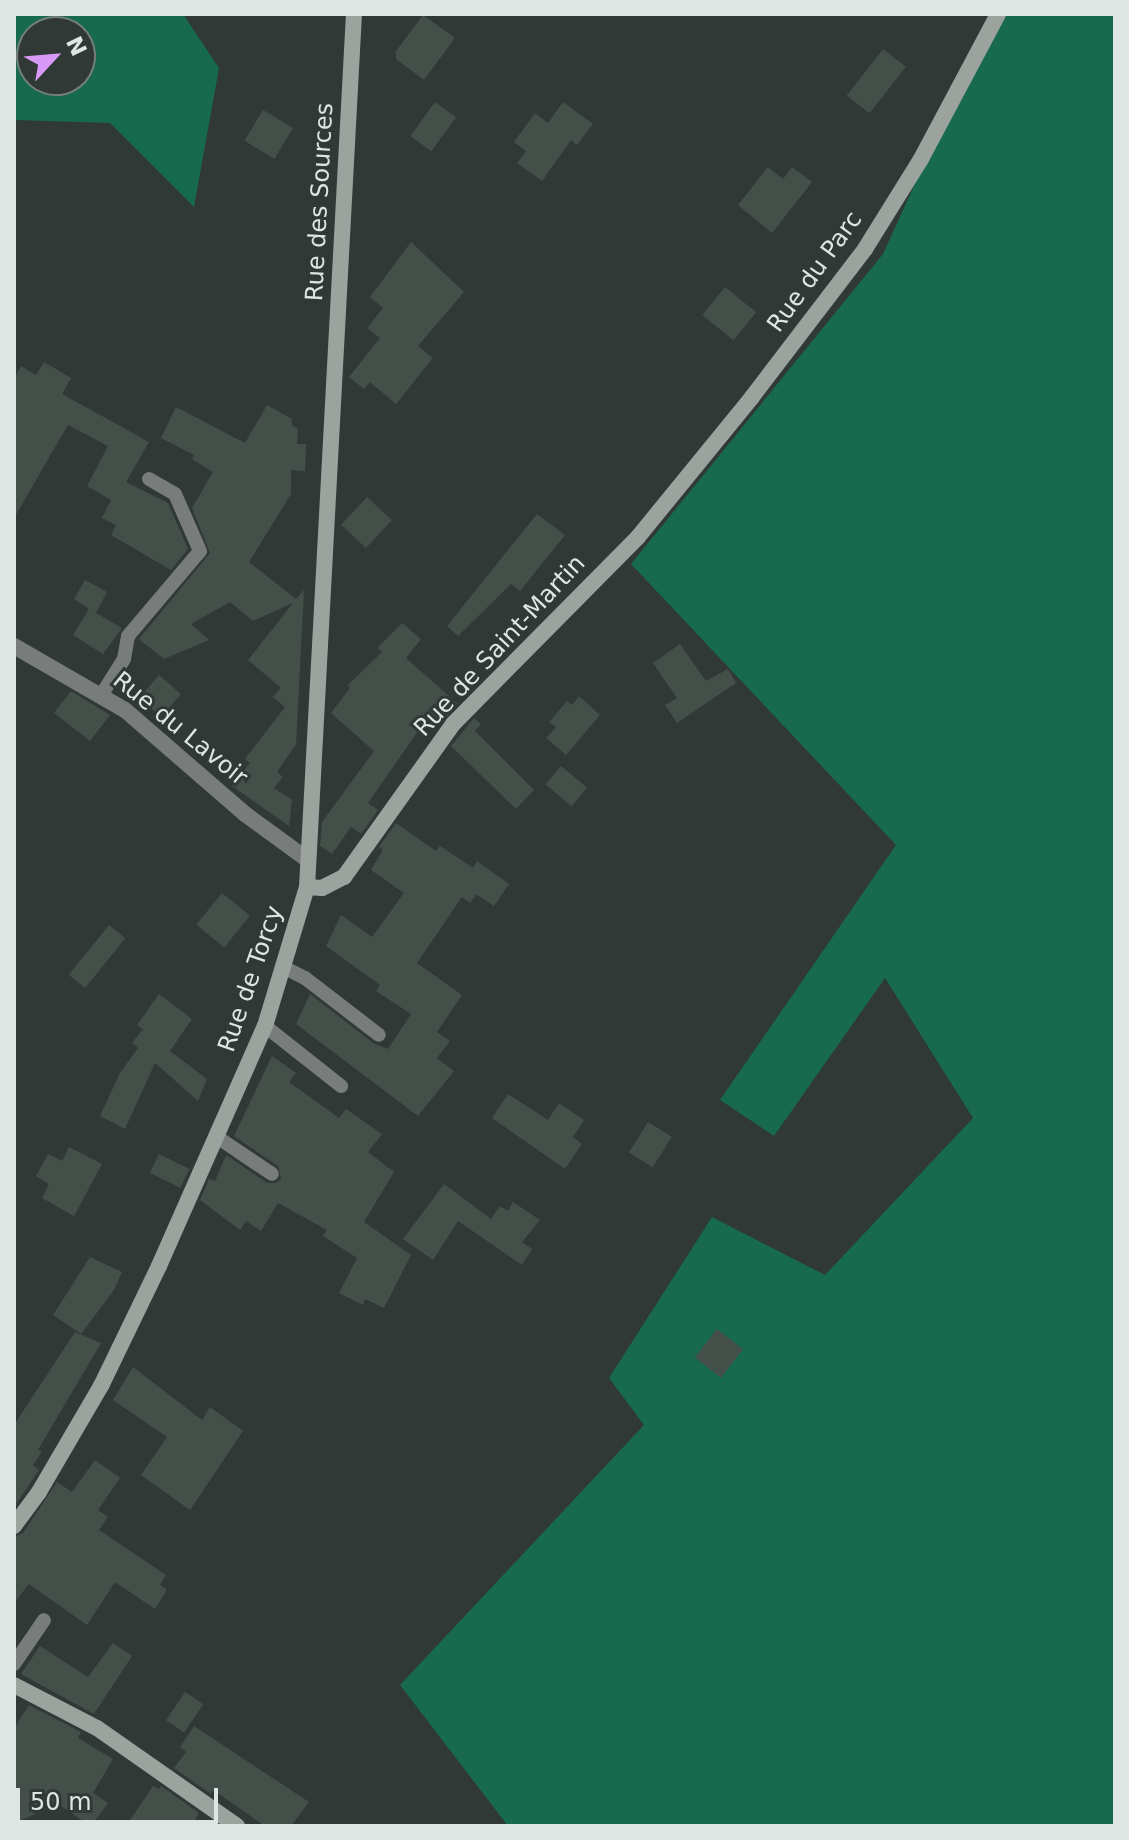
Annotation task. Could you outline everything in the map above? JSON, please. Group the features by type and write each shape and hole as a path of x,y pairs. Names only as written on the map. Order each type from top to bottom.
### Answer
{"street":[{"name":"Rue des Sources","path":"333,393 354,14"},
{"name":"Rue du Parc","path":"638,537 752,397 865,249 921,159 998,14"},
{"name":"Rue de Torcy","path":"14,1526 39,1492 101,1386 217,1137 265,1026 307,887 333,393"},
{"name":"Rue de Saint-Martin","path":"307,887 322,888 344,877 453,724 638,537"},
{"name":"Rue du Lavoir","path":"14,646 102,694 245,814 308,860"},
{"path":"14,1685 97,1728 237,1826"}],"lane":[{"path":"102,694 124,659 128,636 200,551 175,494 149,479"},
{"path":"283,967 305,978 379,1035"},
{"path":"265,1026 341,1086"},
{"path":"217,1137 272,1174"},
{"path":"14,1664 44,1620"}],"green space":[{"path":"14,14 183,14 219,68 194,207 110,123 14,120"},
{"path":"992,14 1115,14 1115,1826 508,1826 400,1685 644,1425 609,1378 712,1217 825,1275 973,1118 885,978 774,1136 720,1100 896,845 631,564 883,254"}],"building":[{"path":"423,15 455,38 424,80 396,59 396,51"},
{"path":"883,49 906,67 870,113 847,95"},
{"path":"435,102 456,117 431,151 410,136"},
{"path":"563,102 593,124 577,145 571,140 542,181 517,163 526,151 514,142 535,113 548,123"},
{"path":"263,110 293,128 274,159 244,141"},
{"path":"768,167 783,179 792,167 812,182 772,233 738,205"},
{"path":"411,242 464,292 418,346 433,358 396,404 370,382 364,389 349,377 380,338 367,328 383,308 370,297"},
{"path":"725,287 756,312 733,340 702,315"},
{"path":"44,362 71,378 62,394 149,442 126,482 168,503 188,549 171,570 111,535 116,525 102,518 111,500 87,486 108,446 68,425 14,518 14,379 21,366 36,375"},
{"path":"267,405 292,419 292,425 298,429 297,444 306,444 305,471 291,470 291,494 249,562 296,599 304,590 296,744 277,772 283,777 274,788 292,800 289,826 232,786 250,763 245,759 285,707 273,697 281,688 248,660 293,603 253,621 230,602 191,624 209,640 164,659 139,639 210,553 192,508 213,472 192,459 194,455 161,438 176,407 245,443"},
{"path":"367,497 392,520 366,548 341,525"},
{"path":"537,514 565,535 520,591 511,584 458,636 447,626"},
{"path":"85,580 107,592 96,613 122,628 103,654 73,635 89,609 74,599"},
{"path":"402,623 421,639 406,658 458,704 435,731 423,724 368,803 378,810 361,834 351,827 332,854 320,846 322,822 374,751 331,713 350,688 348,685 382,652 377,648"},
{"path":"680,644 706,681 728,669 736,683 677,723 665,705 677,698 653,663"},
{"path":"159,675 181,694 161,717 139,698"},
{"path":"71,691 110,715 90,741 54,713"},
{"path":"579,696 600,715 566,755 546,738 556,727 549,722 567,701 572,705"},
{"path":"474,718 481,724 475,731 534,790 516,809 451,746"},
{"path":"561,766 587,788 572,806 546,784"},
{"path":"396,823 436,851 440,846 473,868 477,861 509,884 494,906 476,894 470,903 462,897 417,963 462,995 437,1032 450,1041 437,1058 454,1071 418,1116 296,1024 310,994 373,1043 388,1049 411,1014 376,991 380,985 326,946 341,915 372,937 404,893 371,870 383,850 379,847"},
{"path":"222,893 250,916 224,948 196,925"},
{"path":"109,925 125,938 85,988 69,975"},
{"path":"159,994 192,1019 170,1051 207,1079 198,1101 155,1063 125,1129 100,1116 120,1073 138,1048 132,1043 142,1030 148,1034 137,1025"},
{"path":"272,1056 296,1073 289,1082 339,1118 346,1109 382,1134 368,1152 394,1172 364,1222 411,1255 384,1308 365,1299 363,1305 339,1293 357,1258 323,1236 327,1230 278,1203 261,1231 246,1221 240,1230 200,1200 209,1179 215,1181 226,1155 267,1183 276,1183 281,1179 278,1166 234,1136"},
{"path":"508,1094 548,1120 559,1103 584,1120 573,1137 582,1144 565,1169 492,1118"},
{"path":"648,1122 672,1137 653,1167 629,1153"},
{"path":"69,1147 102,1164 74,1216 42,1198 49,1184 36,1176 48,1154 62,1161"},
{"path":"159,1154 190,1169 180,1188 150,1173"},
{"path":"444,1184 491,1219 500,1206 508,1211 513,1202 540,1220 522,1242 532,1249 522,1265 458,1221 433,1260 403,1239"},
{"path":"90,1257 122,1272 114,1290 81,1334 53,1315"},
{"path":"717,1329 743,1349 721,1378 695,1357"},
{"path":"75,1332 101,1343 38,1450 42,1452 33,1465 39,1470 14,1507 14,1425"},
{"path":"133,1367 202,1420 210,1407 243,1431 190,1510 141,1475 167,1437 113,1400"},
{"path":"95,1460 120,1478 98,1510 108,1517 99,1530 166,1575 160,1585 167,1590 155,1609 115,1582 87,1625 29,1584 14,1603 14,1537 23,1533 57,1482 72,1492"},
{"path":"113,1643 132,1656 94,1714 21,1674 40,1646 88,1677"},
{"path":"185,1692 203,1704 184,1732 166,1720"},
{"path":"29,1705 81,1732 78,1738 113,1759 93,1793 108,1803 91,1826 58,1804 14,1823 14,1728"},
{"path":"194,1726 309,1802 291,1826 265,1826 213,1790 211,1794 174,1768 186,1752 180,1747"},
{"path":"153,1786 159,1789 161,1786 199,1813 192,1826 126,1826"}]}
